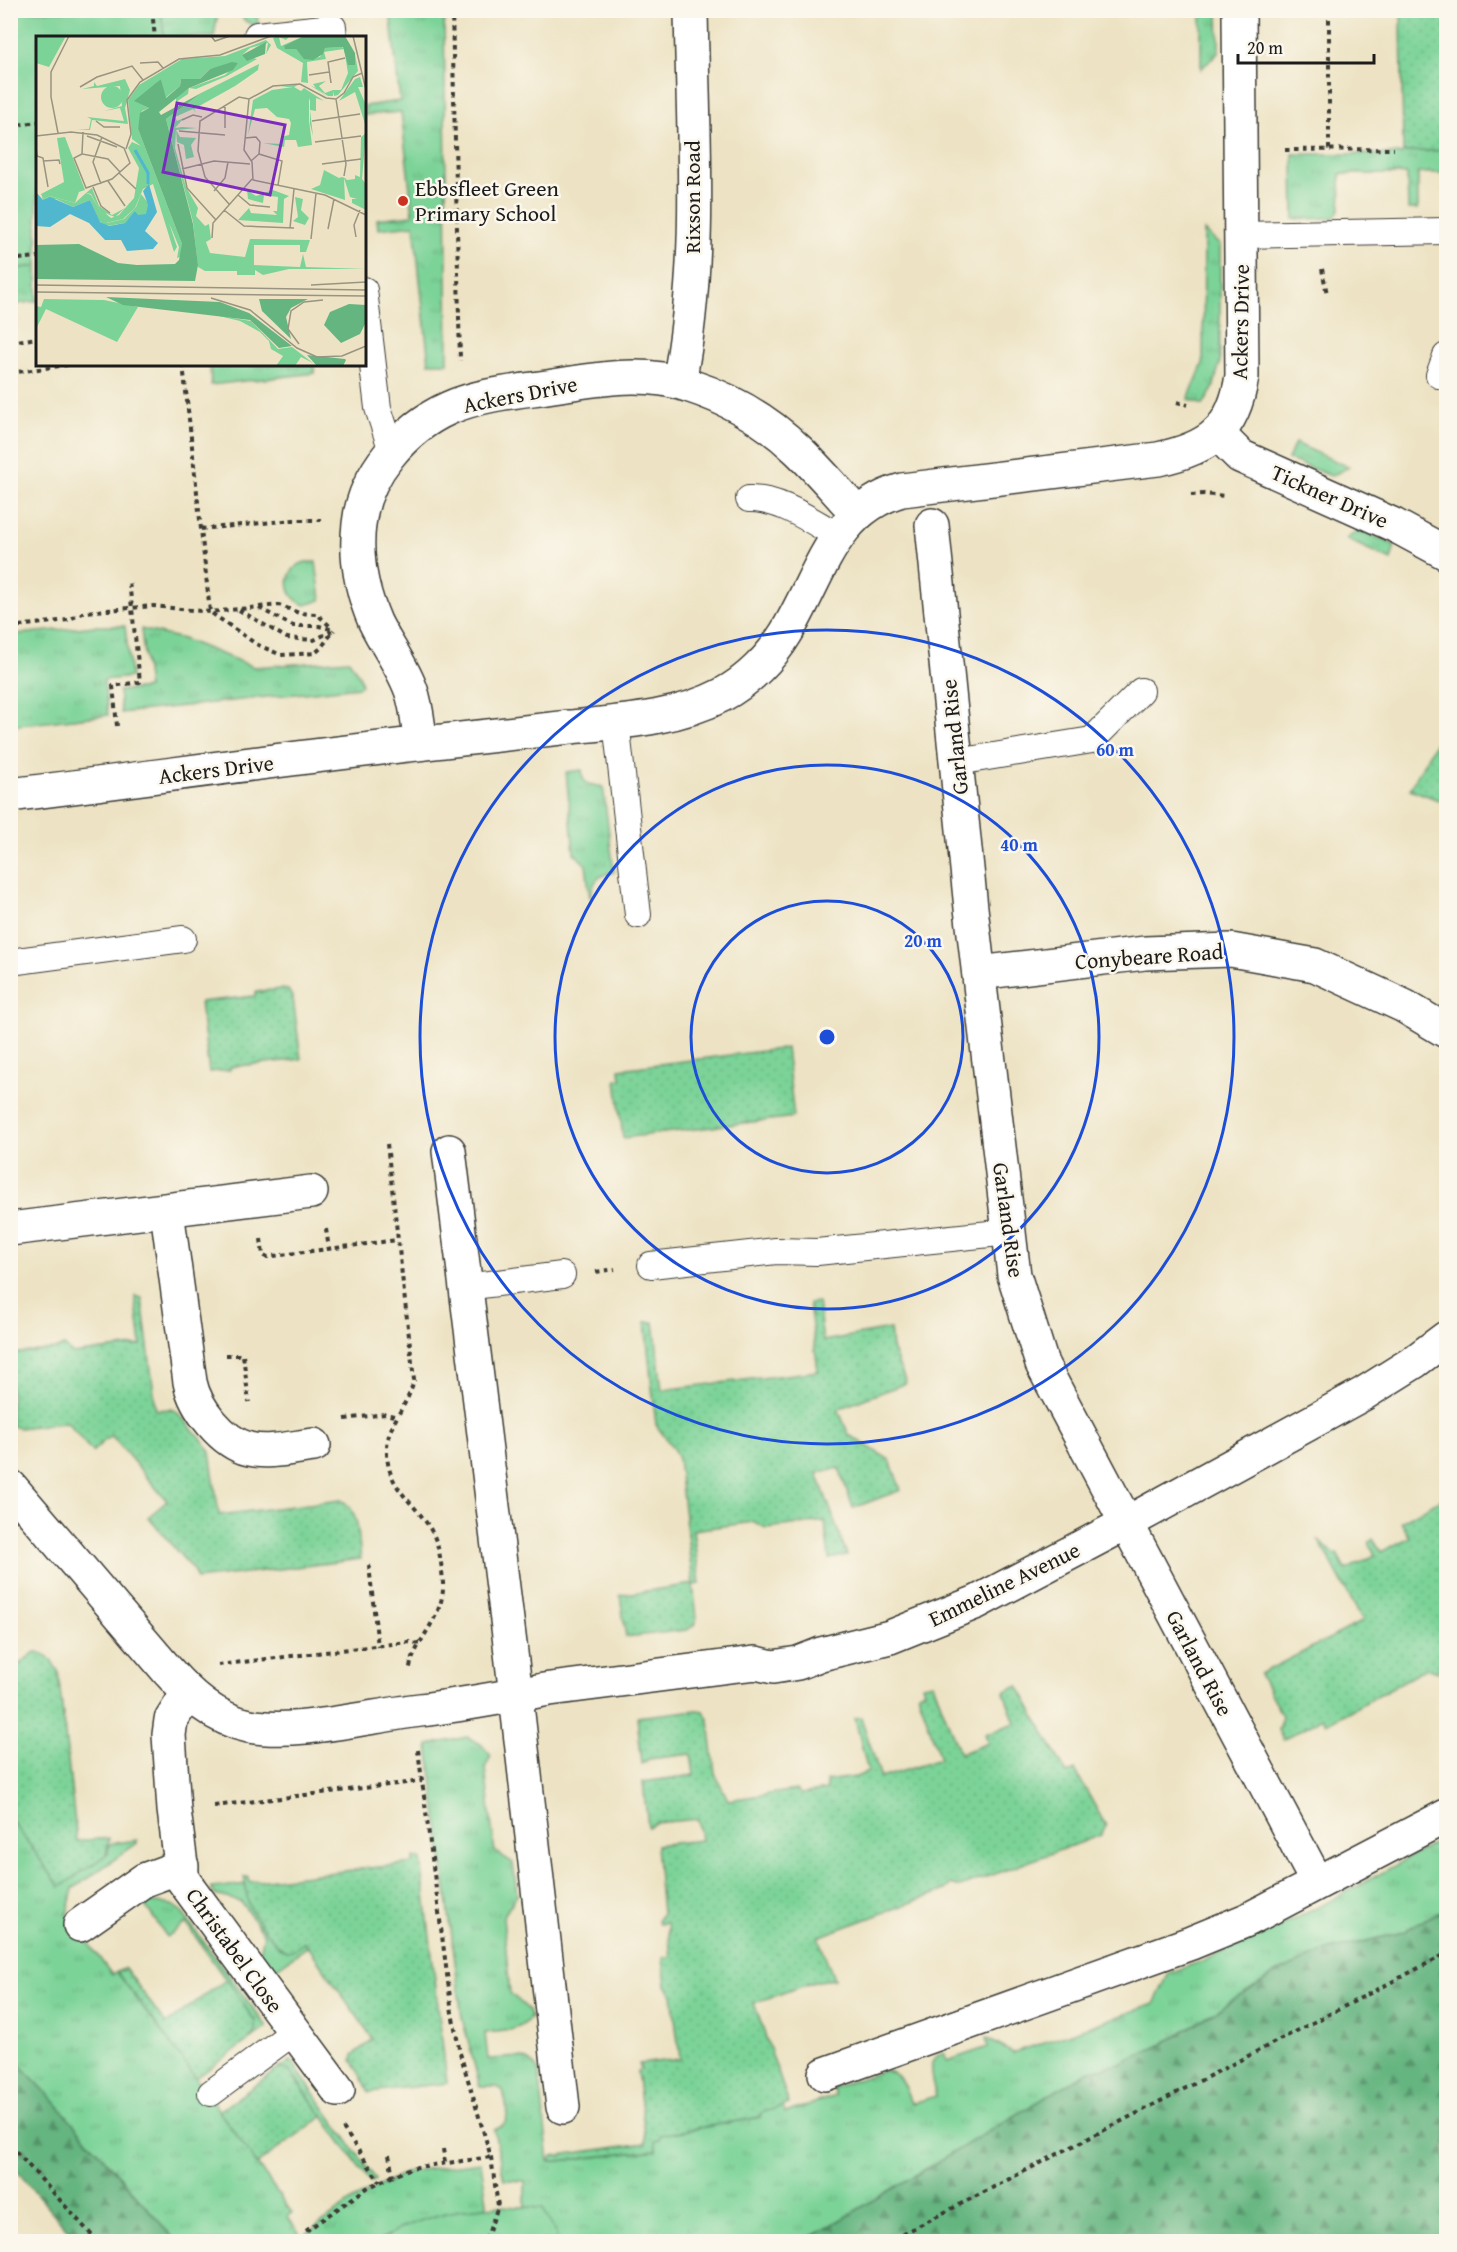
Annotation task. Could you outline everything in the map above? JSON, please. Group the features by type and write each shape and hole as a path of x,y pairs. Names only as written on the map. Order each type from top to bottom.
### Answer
{"street":[{"name":"Rixson Road","path":"679,382 685,352 694,239 691,10"},
{"name":"Ackers Drive","path":"1217,434 1229,419 1242,376 1239,10"},
{"name":"Ackers Drive","path":"10,795 420,743 661,716 710,700 732,689 754,672 785,635 847,524 799,451 764,421 713,395 679,382 649,378 604,379 504,394 450,407 417,428 392,451 380,467 363,500 358,524 358,557 366,598 376,623 403,670 412,692 420,743"},
{"path":"847,524 880,498 903,490 1158,459 1181,453 1217,434"},
{"name":"Tickner Drive","path":"1217,434 1240,456 1394,525 1446,553"},
{"name":"Garland Rise","path":"932,525 979,973 1014,1275 1042,1364 1317,1882"},
{"name":"Conybeare Road","path":"979,973 1154,952 1231,950 1315,965 1404,1006 1446,1031"},
{"path":"449,1151 563,2107"},
{"path":"10,1229 311,1192"},
{"path":"167,1211 190,1382 194,1397 202,1411 228,1438 249,1449 263,1450 314,1445"},
{"name":"Emmeline Avenue","path":"10,1486 178,1682 222,1716 242,1724 269,1729 308,1726 747,1664 756,1663 773,1667 798,1663 821,1654 882,1639 942,1617 1004,1589 1378,1385 1446,1338"},
{"name":"Christabel Close","path":"178,1682 177,1707 169,1725 174,1810 183,1880 338,2090"},
{"path":"825,2074 1186,1945 1247,1920 1446,1816"},
{"name":"Christabel Close","path":"80,1925 144,1880 182,1866"}],"lane":[{"path":"257,35 333,27 334,36"},
{"path":"1242,235 1446,231"},
{"path":"366,307 378,408 392,451"},
{"path":"749,499 776,503 847,524"},
{"path":"957,762 1092,740 1141,691"},
{"path":"616,722 638,915"},
{"path":"10,962 183,939"},
{"path":"651,1265 776,1251 817,1252 1009,1232"},
{"path":"465,1287 562,1275"},
{"name":"Christabel Close","path":"211,2093 295,2031"}],"path":[{"path":"152,10 155,36"},
{"path":"452,10 460,370 468,402"},
{"path":"1329,10 1329,150"},
{"path":"10,126 36,122"},
{"path":"1285,150 1394,149"},
{"path":"10,260 36,257"},
{"path":"10,342 36,338"},
{"path":"10,373 61,366"},
{"path":"183,366 210,612 256,644 281,655 315,653 334,630"},
{"path":"201,529 305,519 330,522"},
{"path":"117,726 112,686 140,682 129,581"},
{"path":"10,627 69,620 85,612 131,607 153,606 210,612 282,606 299,613 317,614 334,630"},
{"path":"259,607 293,626 319,626 334,630"},
{"path":"238,609 287,638 314,640 342,628"},
{"path":"256,1199 262,1253 266,1257 397,1240"},
{"path":"562,1275 651,1265"},
{"path":"369,1565 378,1647"},
{"path":"178,1682 408,1642 420,1644"},
{"path":"174,1810 422,1781"},
{"path":"887,2241 1446,1954"},
{"path":"341,2126 380,2182"},
{"path":"10,2145 98,2241"},
{"path":"443,2149 445,2162"},
{"path":"389,2156 393,2176"},
{"path":"306,2231 357,2193 417,2166 491,2157"}],"green space":[{"path":"266,10 257,13 258,25 246,21 240,11"},
{"path":"10,11 161,11 164,36 36,36 36,266 11,269"},
{"path":"161,11 218,11 214,36 164,36"},
{"path":"390,11 444,11 448,363 429,363 414,225 378,229 377,219 413,215 401,112 366,115 366,106 400,101"},
{"path":"1201,11 1218,11 1219,51 1201,69"},
{"path":"1401,11 1446,11 1446,150 1403,152"},
{"path":"1446,150 1446,173 1418,173 1418,209 1408,209 1407,174 1340,174 1340,204 1333,218 1294,219 1293,154 1402,154 1403,152"},
{"path":"1204,231 1220,245 1220,362 1213,389 1203,405 1188,399 1203,364"},
{"path":"36,266 36,301 11,305 11,269"},
{"path":"210,366 314,366 315,373 211,385"},
{"path":"1295,443 1349,467 1331,476 1288,459"},
{"path":"1359,530 1395,545 1391,560 1346,539"},
{"path":"306,562 316,562 321,600 306,605 293,597 288,583 293,570"},
{"path":"95,626 125,626 131,677 104,680 108,715 11,726 11,635"},
{"path":"141,629 183,639 254,667 349,660 360,677 362,685 121,713 119,691 148,688"},
{"path":"1442,730 1446,730 1446,803 1410,789"},
{"path":"582,770 583,779 588,784 603,787 614,872 597,880 590,898 586,865 574,853 566,772"},
{"path":"288,990 293,998 301,1059 230,1067 230,1070 209,1072 200,1002 255,996 256,992"},
{"path":"786,1048 794,1117 623,1138 616,1080 621,1080 620,1069"},
{"path":"135,1296 142,1298 156,1410 176,1411 210,1452 219,1515 341,1500 352,1511 355,1518 361,1559 197,1579 193,1570 148,1517 167,1501 111,1435 92,1452 67,1422 20,1428 11,1426 11,1354 57,1349 64,1346 73,1354 141,1345"},
{"path":"818,1302 823,1341 890,1329 892,1348 906,1383 838,1409 849,1435 890,1460 901,1490 853,1508 839,1468 817,1473 847,1555 829,1559 825,1521 766,1528 754,1522 693,1530 700,1584 693,1585 697,1618 695,1625 687,1630 626,1637 620,1595 693,1584 678,1459 656,1425 645,1322 654,1322 662,1390 818,1371 809,1303"},
{"path":"1446,1496 1446,1656 1442,1659 1438,1672 1427,1668 1326,1724 1322,1718 1283,1740 1278,1730 1282,1716 1260,1674 1363,1621 1318,1539 1334,1555 1337,1554 1346,1570 1375,1555 1369,1542 1373,1539 1381,1552 1410,1537 1401,1522"},
{"path":"35,1652 46,1655 58,1671 77,1841 109,1838 106,1855 60,1887 11,1819 11,1670"},
{"path":"933,1683 960,1754 988,1743 985,1734 1015,1723 1004,1692 1018,1685 1067,1774 1075,1770 1106,1826 1101,1835 960,1887 951,1884 945,1890 818,1937 834,1979 817,1981 754,2003 789,2104 761,2113 760,2117 660,2135 660,2139 655,2141 656,2150 549,2162 552,2156 646,2143 637,2071 641,2070 639,2064 680,2059 672,1995 666,1985 663,1958 671,1956 667,1923 659,1924 658,1920 662,1914 656,1845 701,1840 698,1819 655,1823 648,1827 643,1782 694,1775 691,1754 649,1759 642,1764 637,1717 704,1711 709,1721 715,1773 728,1800 796,1790 801,1794 827,1790 826,1781 856,1777 868,1772 855,1718 861,1717 881,1778 940,1759 918,1693 924,1691 922,1685"},
{"path":"467,1737 481,1744 491,1756 485,1768 494,1846 495,1851 513,1863 517,1895 503,1917 510,1993 529,2010 531,2017 522,2026 485,2033 488,2059 524,2058 535,2066 539,2073 549,2162 656,2150 655,2141 660,2135 760,2117 760,2113 783,2105 785,2113 835,2096 833,2088 883,2071 894,2073 898,2077 911,2103 936,2096 931,2077 931,2065 937,2056 944,2052 947,2061 988,2047 986,2038 1013,2053 1154,2004 1169,1973 1276,1928 1446,1837 1446,1908 1403,1932 1323,1952 1275,1974 1163,2044 1120,2064 1088,2072 805,2241 486,2241 508,2207 525,2207 525,2181 504,2180 494,2130 500,2127 506,2119 507,2108 503,2090 497,2087 480,2087 462,2018 428,1745"},
{"path":"10,1819 20,1831 108,1854 109,1844 137,1840 137,1843 73,1889 67,1914 112,1975 117,1972 185,2063 292,2213 287,2216 302,2237 353,2200 398,2176 411,2171 481,2162 487,2203 485,2219 469,2242 176,2241 11,2056"},
{"path":"413,1857 421,1859 447,2083 369,2092 352,2060 353,2055 373,2039 305,1942 288,1951 278,1945 266,1932 249,1905 244,1877 248,1877 249,1882 413,1863"},
{"path":"246,1884 249,1906 281,1949 291,1950 304,1941 308,1946 274,1970 268,1969 259,1956 264,1935 241,1902 215,1895 211,1888"},
{"path":"149,1902 172,1905 181,1911 267,2027 249,2040 254,2034 254,2020 186,1923 167,1937 144,1904"},
{"path":"1446,1908 1446,2241 805,2241 1088,2072 1120,2064 1163,2044 1275,1974 1323,1952 1403,1932"},
{"path":"125,1968 166,2024 227,1979 255,2022 255,2032 249,2040 196,2078 117,1972"},
{"path":"11,2056 47,2093 176,2241 77,2241 11,2164"},
{"path":"291,2061 375,2180 370,2182 296,2079 288,2070 278,2069"},
{"path":"278,2069 290,2072 323,2116 257,2164 219,2111"},
{"path":"498,2206 543,2208 558,2241 378,2241 421,2220 466,2209"}],"place":[{"name":"Ebbsfleet Green Primary School","path":"403,201"}]}
